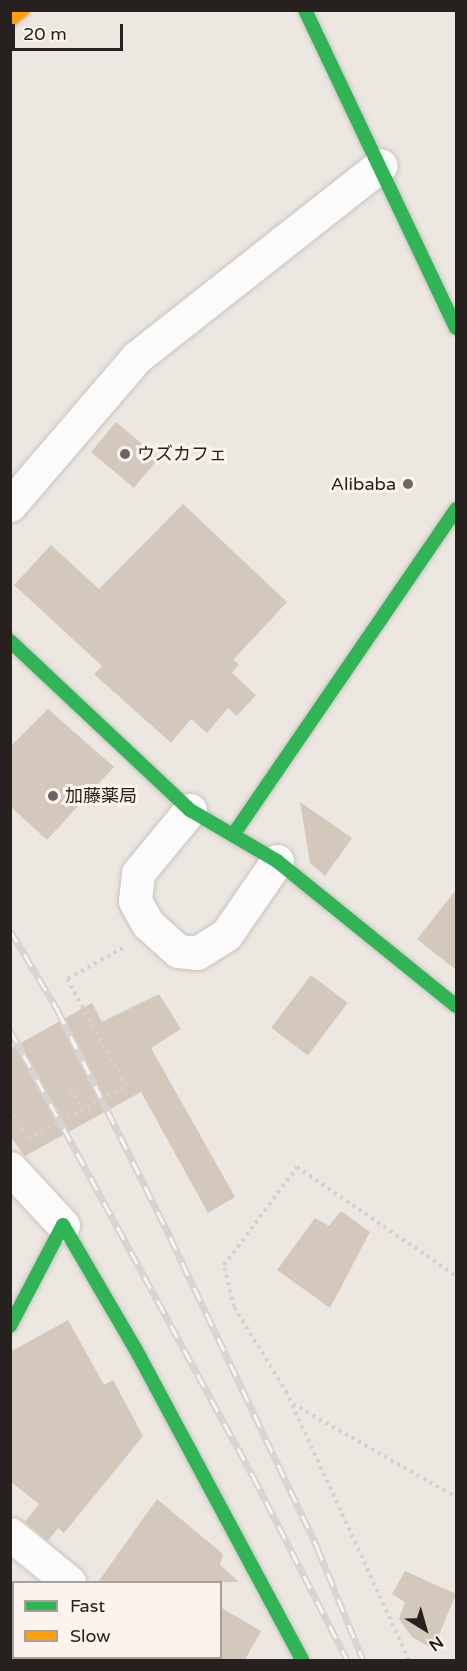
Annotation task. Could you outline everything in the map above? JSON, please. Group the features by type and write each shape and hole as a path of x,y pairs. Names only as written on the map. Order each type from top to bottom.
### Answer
{"street":[{"path":"10,20 23,10"},
{"path":"305,10 381,165 456,328"},
{"path":"10,505 137,357 381,165"},
{"path":"233,835 456,509"},
{"path":"10,641 190,810 278,861 456,1006"},
{"path":"190,810 138,873 135,901 148,924 178,951 197,953 226,935 278,861"},
{"path":"10,1168 63,1225 152,1379 302,1660"},
{"path":"10,1326 63,1225"},
{"path":"10,1534 68,1581"}],"path":[{"path":"10,1109 28,1139 126,1086 68,979 130,944"},
{"path":"71,1089 83,1109"},
{"path":"409,1660 292,1404 234,1307 224,1265 297,1167 456,1276"},
{"path":"292,1404 456,1497"}],"building":[{"path":"116,422 159,458 134,488 91,452"},
{"path":"183,504 287,602 233,660 239,664 232,673 256,695 237,716 228,708 207,733 191,719 171,743 94,674 102,666 14,585 51,545 99,589"},
{"path":"48,709 114,767 47,840 10,806 10,747"},
{"path":"300,802 352,838 325,876 310,863"},
{"path":"456,890 456,970 417,939"},
{"path":"311,975 348,1003 308,1055 271,1028"},
{"path":"159,994 181,1029 151,1048 235,1197 208,1213 141,1092 25,1156 10,1136 10,1049 92,1003 102,1022"},
{"path":"341,1211 370,1232 330,1308 277,1270 315,1218 329,1226"},
{"path":"68,1320 104,1385 113,1380 143,1436 64,1533 58,1528 48,1541 25,1522 39,1504 10,1481 10,1352"},
{"path":"157,1499 223,1554 220,1565 239,1582 222,1581 99,1581"},
{"path":"405,1571 456,1594 433,1649 412,1637 399,1619 405,1602 392,1594"},
{"path":"222,1608 261,1631 245,1660 220,1660 222,1659"}],"railway":[{"path":"10,930 58,1011 170,1237 317,1547 363,1660"},
{"path":"10,1030 253,1476 347,1660"}],"traffic: fast":[{"path":"305,10 456,328"},
{"path":"233,835 456,509"},
{"path":"10,641 190,810 277,861 456,1006"},
{"path":"10,1326 63,1225 135,1348 302,1660"}],"traffic: slow":[{"path":"10,20 23,10"}],"place":[{"name":"ウズカフェ","path":"125,454"},
{"name":"Alibaba","path":"408,484"},
{"name":"加藤薬局","path":"53,796"}]}
